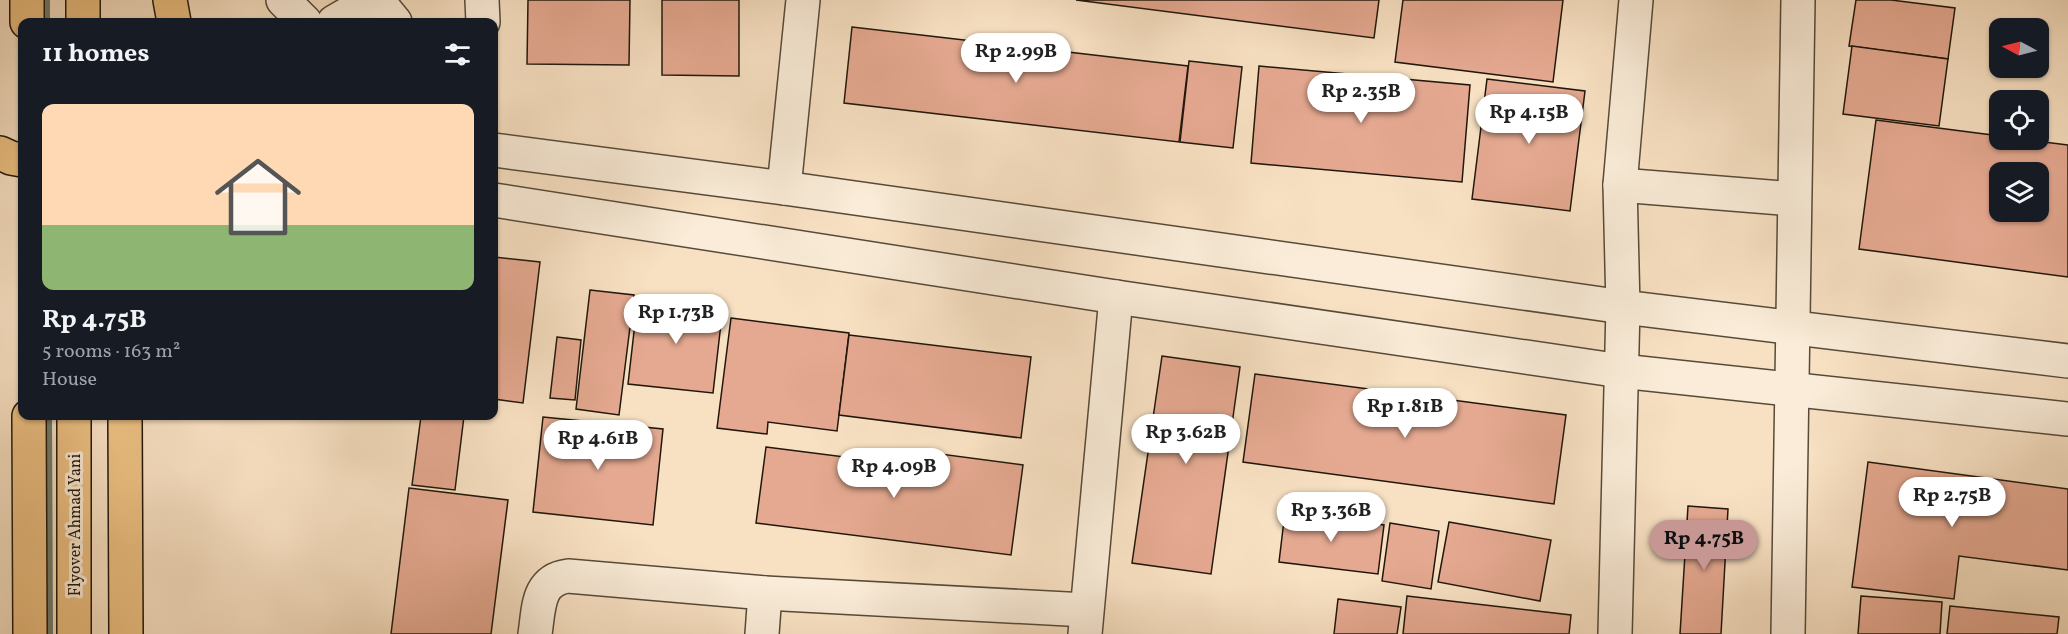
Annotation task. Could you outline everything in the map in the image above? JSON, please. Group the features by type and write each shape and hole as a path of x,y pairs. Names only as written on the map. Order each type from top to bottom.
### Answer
{"highway":[{"path":"27,0 27,18"},
{"path":"83,0 83,18"},
{"path":"170,0 173,18"},
{"path":"29,420 30,634"},
{"name":"Flyover Ahmad Yani","path":"74,420 74,634"},
{"path":"125,420 126,634"}],"street":[{"path":"283,0 301,18"},
{"path":"341,18 372,0"},
{"path":"377,0 392,18"},
{"path":"482,0 483,18"},
{"path":"784,188 802,0"},
{"path":"1615,634 1623,307 1620,185 1636,0"},
{"path":"1788,634 1798,0"},
{"path":"498,151 784,188 1623,307 2068,361"},
{"path":"1620,185 1794,199"},
{"path":"498,201 1116,297 1621,371 2068,419"},
{"path":"535,634 541,597 547,584 557,578 568,576 1086,622 1116,297"},
{"path":"762,634 765,593"}],"building":[{"path":"528,0 630,0 629,65 527,64"},
{"path":"662,0 739,0 739,76 662,75"},
{"path":"1076,0 1379,0 1374,38"},
{"path":"1403,0 1563,0 1553,82 1395,62"},
{"path":"1856,0 1891,0 1955,8 1948,59 1849,46"},
{"path":"852,27 1188,66 1179,142 844,103"},
{"path":"1852,46 1948,59 1939,126 1843,114"},
{"path":"1189,61 1242,67 1233,148 1180,142"},
{"path":"1259,66 1470,85 1462,182 1251,163"},
{"path":"1487,79 1585,91 1570,211 1472,199"},
{"path":"1876,120 1989,135 1989,150 2049,150 2049,143 2068,145 2068,277 1859,249"},
{"path":"498,257 540,262 523,403 498,400"},
{"path":"590,290 634,295 619,415 576,409"},
{"path":"638,297 723,306 713,393 628,384"},
{"path":"731,318 849,333 837,431 768,422 767,434 717,428"},
{"path":"849,335 1031,357 1021,438 839,415"},
{"path":"557,337 581,340 575,400 550,398"},
{"path":"1162,356 1240,367 1211,574 1132,563"},
{"path":"1255,374 1566,415 1554,504 1243,462"},
{"path":"543,417 663,429 653,525 533,512"},
{"path":"420,420 464,420 455,490 412,485"},
{"path":"766,447 931,468 933,453 1023,465 1011,555 756,523"},
{"path":"1868,462 2068,489 2068,570 1959,556 1954,599 1852,587"},
{"path":"409,488 508,500 491,634 391,634"},
{"path":"1688,506 1728,509 1721,634 1680,634"},
{"path":"1285,512 1384,525 1378,574 1279,562"},
{"path":"1449,522 1551,540 1540,601 1438,582"},
{"path":"1390,523 1439,531 1431,589 1382,581"},
{"path":"1407,596 1571,615 1569,634 1403,634"},
{"path":"1861,596 1942,602 1940,634 1858,634"},
{"path":"1338,599 1401,607 1397,634 1334,634"},
{"path":"1950,606 2059,617 2057,634 1947,634"}],"waterway":[{"path":"45,0 45,18"},
{"path":"47,420 48,634"}]}
